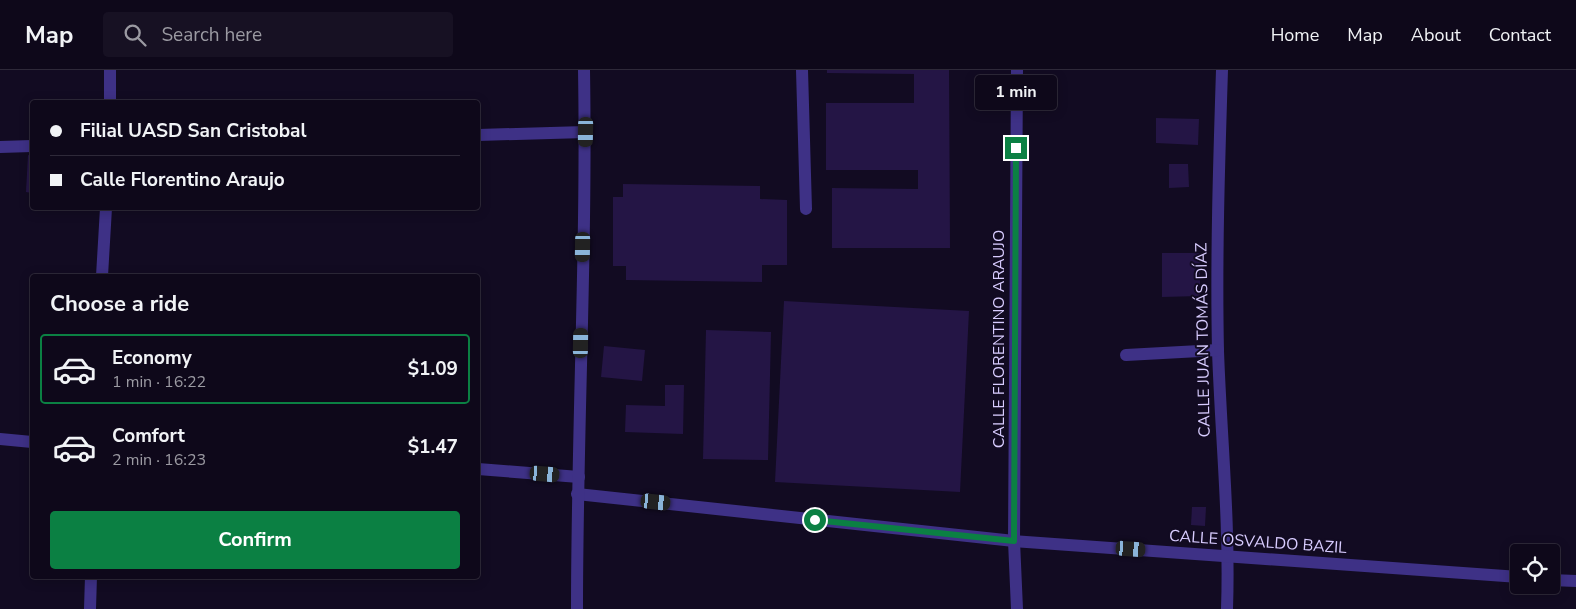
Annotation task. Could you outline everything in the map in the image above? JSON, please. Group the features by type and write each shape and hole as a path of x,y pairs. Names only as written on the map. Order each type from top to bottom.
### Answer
{"street":[{"path":"110,70 110,100"},
{"path":"577,609 577,494 579,477 586,132 584,70"},
{"path":"802,70 806,209"},
{"name":"CALLE FLORENTINO ARAUJO","path":"1017,70 1014,541 1017,609"},
{"name":"CALLE JUAN TOMÁS DÍAZ","path":"1222,70 1217,234 1218,350 1229,556 1227,609"},
{"path":"480,135 586,132"},
{"path":"0,147 30,146"},
{"path":"102,274 106,210"},
{"path":"1126,355 1218,350"},
{"path":"0,439 30,442"},
{"path":"480,468 579,477"},
{"name":"CALLE OSVALDO BAZIL","path":"577,494 1014,541 1510,576"},
{"path":"90,609 91,579"},
{"path":"1560,580 1576,581"}],"building":[{"path":"827,70 949,70 950,248 832,248 832,188 918,189 918,170 826,170 826,103 914,103 914,74 827,73"},
{"path":"1156,118 1199,119 1198,145 1156,143"},
{"path":"28,155 30,156 30,193 26,192"},
{"path":"1169,164 1188,164 1189,187 1169,188"},
{"path":"623,184 760,186 760,199 787,200 787,265 762,265 762,282 626,280 626,266 613,266 613,197 623,197"},
{"path":"1162,253 1200,253 1200,296 1162,297"},
{"path":"784,301 969,311 960,492 775,482"},
{"path":"706,330 771,332 768,460 703,459"},
{"path":"604,346 645,350 642,381 601,377"},
{"path":"665,385 684,385 683,434 625,432 626,405 665,406"},
{"path":"1192,507 1206,507 1205,526 1191,525"}],"route":[{"path":"815,520 1014,541 1016,148"}]}
